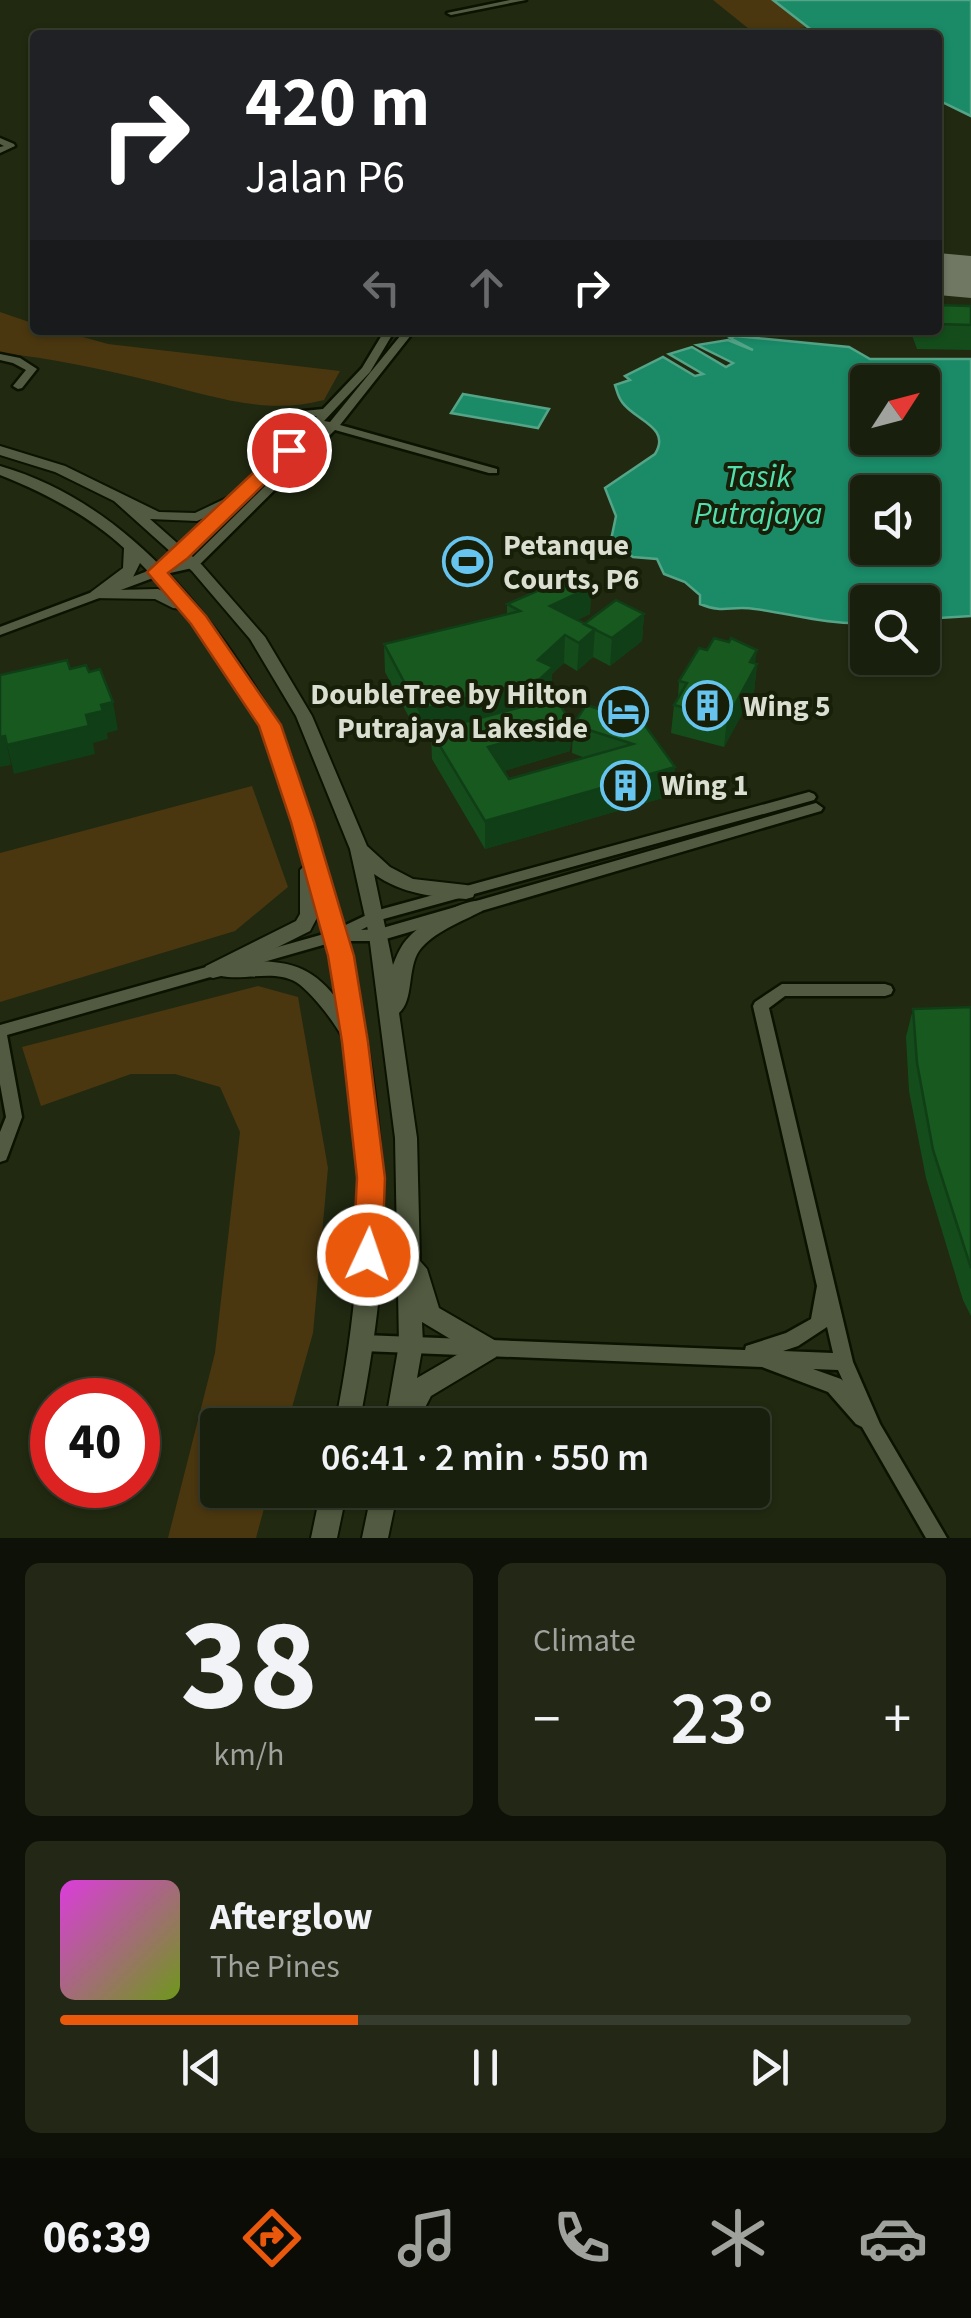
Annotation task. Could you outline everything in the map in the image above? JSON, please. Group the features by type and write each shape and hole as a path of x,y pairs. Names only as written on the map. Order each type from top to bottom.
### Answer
{"street":[{"path":"453,0 467,10"},
{"path":"451,12 522,0"},
{"path":"0,141 11,146 0,150"},
{"path":"187,559 240,497 366,370 387,335"},
{"path":"0,632 187,559 334,426 406,335"},
{"path":"0,357 32,369 18,386"},
{"path":"318,421 493,471"},
{"path":"0,450 60,469 156,516 196,517 240,497"},
{"path":"0,470 49,486 87,509 131,545 199,620 270,725 336,936 355,1042 371,1178 363,1344 350,1408"},
{"path":"121,501 187,559 256,637 304,716 359,849 377,926 406,1138 410,1344 402,1408"},
{"path":"97,595 124,579 132,568 135,556 131,545"},
{"path":"97,595 158,594 199,620"},
{"path":"0,1155 14,1118 0,1035 212,971 812,802"},
{"path":"212,971 303,926 310,914 310,896 302,822"},
{"path":"359,849 393,882 471,899"},
{"path":"394,1033 400,968 408,946 471,899"},
{"path":"212,971 274,966 299,973 316,984 355,1042"},
{"path":"885,990 782,990 761,1006 844,1362 874,1430 937,1538"},
{"path":"410,1249 429,1314 488,1349"},
{"path":"743,1355 792,1340 819,1324 827,1280"},
{"path":"363,1344 743,1355 844,1362"},
{"path":"410,1408 422,1388 488,1349"},
{"path":"743,1355 834,1384 874,1430"},
{"path":"324,1538 330,1508"},
{"path":"375,1538 381,1508"}],"shaded area":[{"path":"713,0 773,0 808,27 781,30 750,30"},
{"path":"0,312 30,322 30,335 76,335 108,344 340,371 324,400 259,405 95,368 0,353"},
{"path":"252,786 288,887 235,931 0,1002 0,853"},
{"path":"258,986 298,997 328,1168 313,1333 292,1408 201,1408 215,1353 240,1132 220,1087 175,1074 131,1074 41,1106 22,1047"},
{"path":"200,1412 200,1508 264,1508 256,1538 168,1538"}],"water":[{"path":"773,0 971,0 971,116 942,102 942,30 812,30"},
{"name":"Tasik Putrajaya","path":"730,338 849,347 870,359 971,359 971,616 940,618 940,585 850,585 850,623 747,608 715,608 700,604 700,595 685,582 664,574 657,559 633,557 611,540 616,516 605,488 655,454 659,445 655,430 628,408 615,385 630,380 625,376 663,357 695,376 703,374 669,354 692,347 726,367 733,363 697,345 728,340 753,350"},
{"path":"463,394 549,409 538,428 451,413"}],"building":[{"path":"942,305 971,306 971,325 942,324"},
{"path":"574,575 591,587 550,606 595,629 579,643 565,635 538,660 553,667 540,679 419,710 384,644 520,611 507,604"},
{"path":"616,600 644,614 612,638 584,624"},
{"path":"714,638 729,642 731,638 757,650 750,662 757,664 727,719 674,705 687,683 679,681 699,648 707,650"},
{"path":"67,660 70,669 86,665 89,672 100,669 113,702 101,705 103,711 86,715 89,726 7,745 5,736 0,737 0,675"},
{"path":"555,698 572,723 488,747 509,779 633,744 573,725 586,705 632,719 636,713 675,767 485,821 431,731"},
{"path":"971,1007 971,1268 933,1150 917,1063 913,1009"}],"runway":[{"path":"942,274 971,277"}],"place":[{"name":"Petanque Courts, P6","path":"468,562"},
{"name":"Wing 5","path":"708,706"},
{"name":"DoubleTree by Hilton Putrajaya Lakeside","path":"623,711"},
{"name":"Wing 1","path":"626,785"}],"route":[{"path":"289,450 181,554 157,572 199,620 270,725 302,822 341,956 355,1042 371,1178 368,1255"}]}
